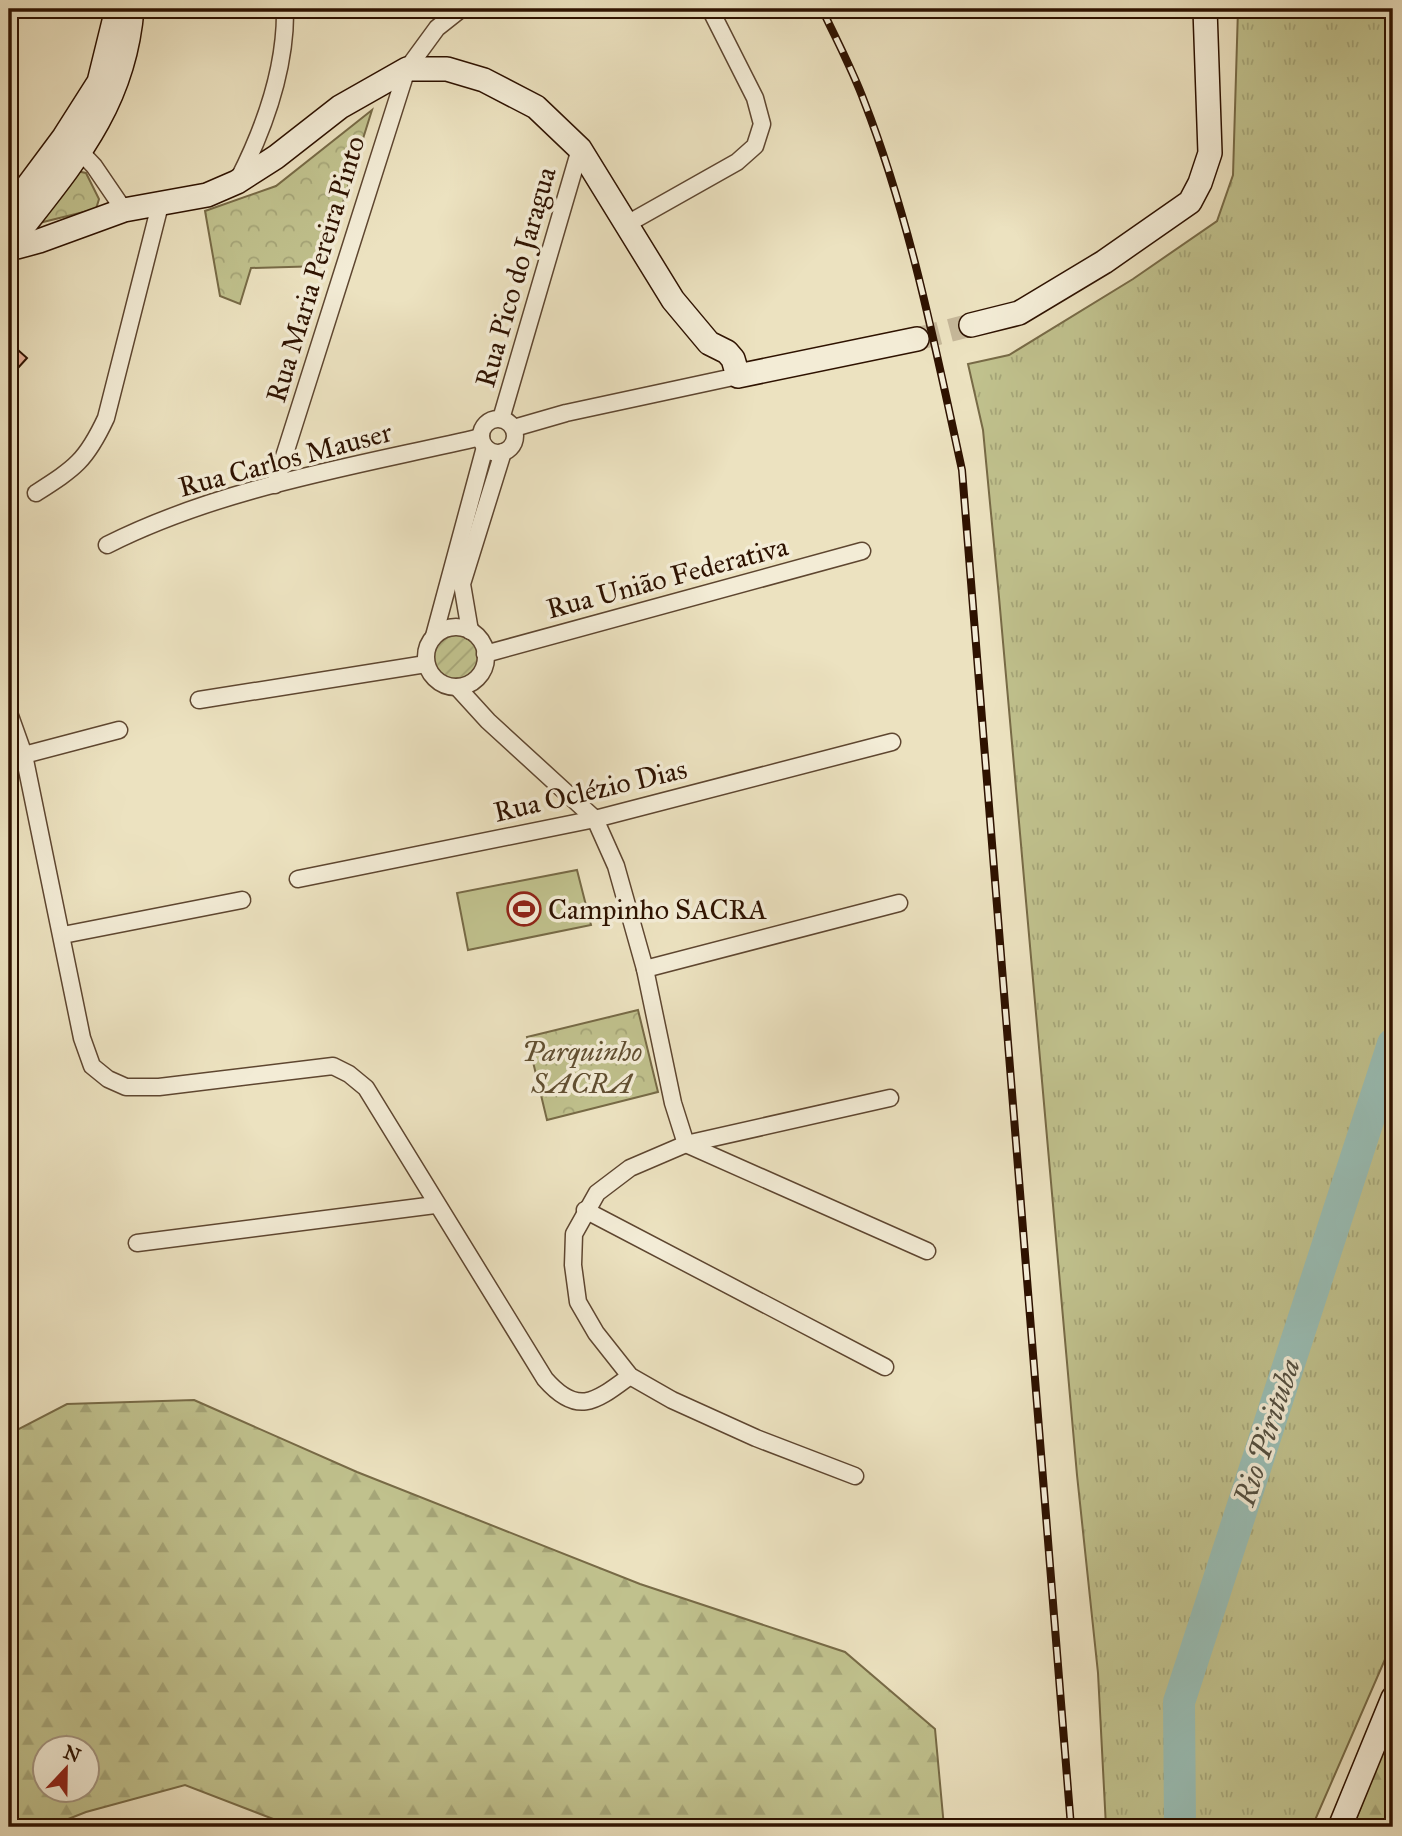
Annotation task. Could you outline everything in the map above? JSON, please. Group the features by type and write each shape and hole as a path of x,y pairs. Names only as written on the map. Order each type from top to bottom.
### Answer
{"street":[{"path":"9,211 73,144 99,82 117,9"},
{"path":"132,9 125,61 117,85 73,144 9,245 17,247 39,241 124,210 207,195 237,182 276,158 340,107 407,69 447,69 484,80 536,107 580,149 673,300 709,343 727,352 738,376"},
{"path":"237,182 257,143 275,79 285,9"},
{"name":"Rua Maria Pereira Pinto","path":"275,485 407,69 437,28 461,9"},
{"path":"627,224 737,162 755,146 762,124 755,98 710,9"},
{"path":"971,325 1019,313 1104,262 1190,202 1210,153 1205,9"},
{"path":"73,144 124,210"},
{"name":"Rua Pico do Jaragua","path":"508,424 580,149"},
{"path":"36,493 75,469 92,450 106,418 160,205"},
{"path":"9,261 39,241"},
{"path":"508,424 512,446 503,452 462,584 470,631 483,645 485,654 481,673 466,685 457,687 437,681 426,664 483,442 482,429 489,422 508,424 566,413 917,339"},
{"path":"483,442 503,452"},
{"name":"Rua Carlos Mauser","path":"107,545 155,521 275,485 483,442"},
{"name":"Rua União Federativa","path":"485,654 862,551"},
{"path":"434,636 452,628 470,631"},
{"path":"199,700 426,664"},
{"path":"457,687 488,722 595,819 616,866 645,970 673,1103 686,1144 927,1251"},
{"path":"9,713 24,755 82,1038 92,1066 108,1079 126,1087 159,1087 333,1066 366,1088 435,1205 545,1379 558,1393 579,1403 596,1401 630,1376"},
{"path":"24,755 119,730"},
{"name":"Rua Oclézio Dias","path":"298,880 595,819 892,743"},
{"path":"63,936 242,900"},
{"path":"645,970 899,903"},
{"path":"855,1476 756,1438 672,1400 630,1376 596,1333 578,1302 573,1265 574,1234 585,1210 597,1193 615,1176 686,1144 890,1098"},
{"path":"137,1243 435,1205"},
{"path":"585,1210 885,1367"},
{"path":"1340,1827 1393,1698"}],"green space":[{"path":"1238,9 1387,9 1393,61 1393,1641 1312,1827 1106,1827 1098,1673 1077,1475 999,597 983,430 968,364 1009,355 1133,279 1217,221 1233,175"},
{"path":"372,110 323,266 251,268 240,304 220,296 205,211 276,186"},
{"path":"76,171 86,173 99,199 96,209 35,224"},
{"path":"456,633 472,640 479,656 472,672 456,679 440,672 433,656 440,640"},
{"name":"Campinho SACRA","path":"577,870 591,925 468,950 457,893"},
{"name":"Parquinho SACRA","path":"638,1010 658,1092 547,1120 527,1037"},
{"path":"194,1400 357,1472 640,1584 845,1652 935,1729 944,1827 294,1827 185,1785 86,1812 48,1827 9,1827 9,1434 67,1404"},
{"path":"1393,1724 1393,1827 1353,1827"}],"building":[{"path":"9,342 27,358 9,378"}],"waterway":[{"name":"Rio Pirituba","path":"1180,1827 1179,1702 1393,1044"}],"tunnel":[{"path":"917,339 971,325"}],"railway":[{"path":"822,9 859,89 895,191 920,283 962,470 1071,1827"}],"place":[{"name":"Campinho SACRA","path":"524,909"}]}
